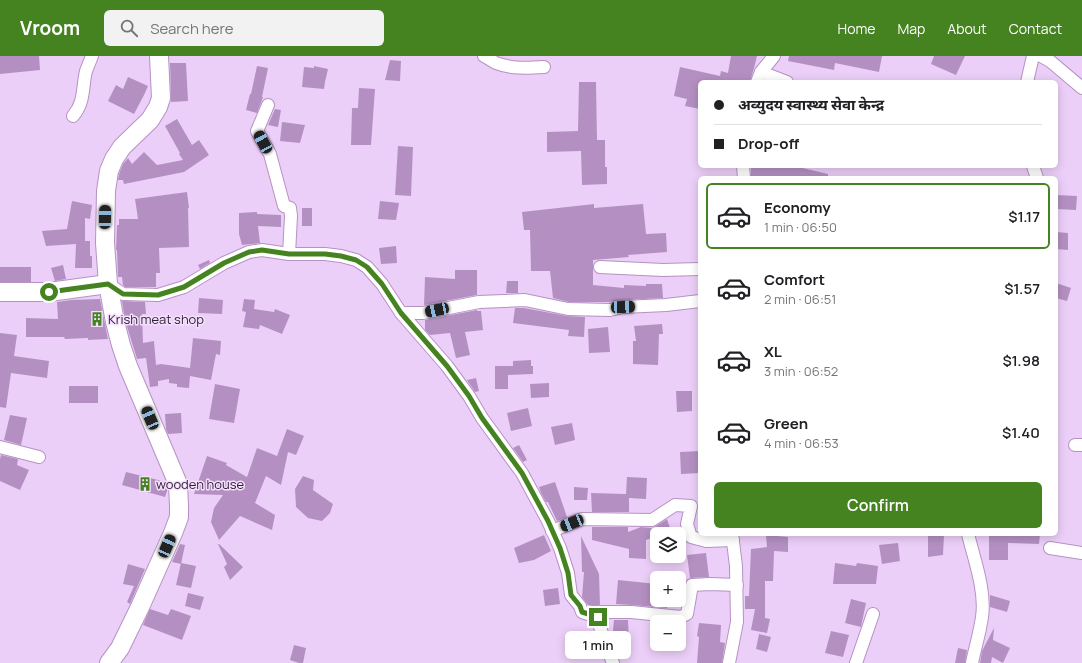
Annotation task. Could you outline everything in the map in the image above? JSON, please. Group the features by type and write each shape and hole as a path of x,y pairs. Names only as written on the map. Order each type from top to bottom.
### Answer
{"street":[{"path":"73,116 78,110 82,99 86,72 92,56"},
{"path":"109,663 120,648 173,533 178,517 179,506 178,484 128,366 115,322 108,284 104,243 106,190 109,171 114,159 122,147 150,120 158,107 161,98 159,56"},
{"path":"484,56 494,62 512,67 544,67"},
{"path":"774,56 759,77 776,80"},
{"path":"1027,80 1033,56"},
{"path":"1047,58 1082,88"},
{"path":"268,105 257,131 270,154 284,206 290,208 289,254"},
{"path":"0,292 49,292 108,284 123,294 158,295 184,287 224,263 249,252 262,250 289,254 325,254 356,260 367,267 382,284 401,313 419,335 438,354 458,379 482,418 522,473 548,521 560,548 568,573 571,595 580,606 582,612 598,617"},
{"path":"600,267 698,270"},
{"path":"401,313 423,313 479,302 525,300 568,309 610,310 623,307 666,305 698,301"},
{"path":"0,447 39,457"},
{"path":"552,531 582,519 652,520 675,505 691,506 687,524 691,537 706,541 732,537 736,566 737,622 729,663"},
{"path":"969,536 980,579 983,604 982,617 972,663"},
{"path":"1050,548 1082,553"},
{"path":"613,663 604,640 598,617 601,612 631,612 681,617 687,614 692,585 737,585"},
{"path":"856,663 873,614"}],"building":[{"path":"0,56 39,56 40,70 0,74"},
{"path":"731,56 757,56 751,80 698,80 698,109 685,106 687,99 674,96 680,67 720,76 721,71 728,73"},
{"path":"789,56 882,56 879,72 835,63 834,70 788,61"},
{"path":"934,56 965,56 956,75 931,64"},
{"path":"390,60 401,61 400,81 385,80"},
{"path":"170,63 186,63 188,101 171,102"},
{"path":"257,66 268,68 263,97 257,113 246,110"},
{"path":"314,66 328,69 324,89 302,87 304,67 314,68"},
{"path":"128,77 148,86 134,114 108,101 116,85 123,89"},
{"path":"579,82 596,82 597,140 605,140 605,167 607,167 607,184 582,185 581,151 547,152 547,132 578,131"},
{"path":"359,88 375,89 371,145 351,145 352,108 358,108"},
{"path":"275,109 281,110 278,127 268,125"},
{"path":"177,119 192,145 199,140 209,155 184,172 124,184 123,180 118,180 123,164 128,158 132,164 144,152 157,165 183,160 165,126"},
{"path":"282,122 305,125 300,143 280,141"},
{"path":"398,146 413,147 411,196 395,195"},
{"path":"751,168 802,168 828,174 828,176 751,176"},
{"path":"187,192 189,208 189,247 159,248 160,273 156,273 156,287 125,287 123,285 122,277 118,277 116,250 117,225 119,225 119,219 138,219 135,199"},
{"path":"1058,195 1077,196 1076,210 1058,209"},
{"path":"72,201 92,205 90,219 85,218 85,241 90,241 92,268 75,268 76,244 46,246 42,231 67,229"},
{"path":"380,201 399,203 396,220 378,219"},
{"path":"594,204 594,208 643,204 646,234 666,233 667,252 628,255 629,257 593,260 593,285 624,288 624,285 646,286 646,284 662,284 663,298 609,302 569,302 553,298 550,271 531,271 530,230 524,230 522,212"},
{"path":"302,208 312,208 312,226 302,226"},
{"path":"257,212 257,214 281,215 281,227 258,226 260,243 242,245 239,234 239,213"},
{"path":"1058,232 1068,233 1068,250 1058,249"},
{"path":"396,246 397,263 381,264 379,248"},
{"path":"209,260 210,263 200,269 198,265"},
{"path":"63,265 66,279 55,281 51,268"},
{"path":"0,267 31,267 31,282 0,282"},
{"path":"455,270 477,270 477,295 424,305 425,277 455,279"},
{"path":"507,281 518,281 518,293 506,293"},
{"path":"1058,284 1071,288 1067,301 1058,299"},
{"path":"199,298 223,300 222,314 198,313"},
{"path":"100,299 108,339 88,340 88,338 65,339 64,337 26,337 26,318 58,319 57,302"},
{"path":"244,299 255,300 254,309 274,312 275,309 290,315 282,334 260,325 259,329 243,327 246,312 242,311"},
{"path":"122,301 145,302 146,314 142,314 143,343 154,341 156,365 161,364 190,368 193,338 221,341 220,355 216,354 211,380 190,376 189,388 177,387 177,384 169,383 169,379 158,381 158,386 150,387 146,358 137,359 125,320"},
{"path":"515,308 524,308 567,316 585,317 584,337 568,336 569,330 513,323"},
{"path":"477,310 481,311 483,330 465,332 470,355 456,358 450,333 430,335 425,330 425,320"},
{"path":"662,324 663,334 659,334 658,365 633,364 633,341 636,341 634,326"},
{"path":"608,327 610,352 589,353 588,329"},
{"path":"0,333 17,335 14,356 49,361 47,378 11,373 6,408 0,407"},
{"path":"531,360 533,374 508,375 508,389 495,389 495,366 513,366 513,361"},
{"path":"476,378 479,391 475,392 467,380"},
{"path":"549,383 549,397 531,398 530,384"},
{"path":"215,384 240,389 234,423 209,419"},
{"path":"69,386 98,386 98,403 69,403"},
{"path":"676,391 692,391 692,411 677,412"},
{"path":"528,408 532,426 511,431 507,413"},
{"path":"181,413 182,433 168,434 166,429 165,414"},
{"path":"10,415 27,418 21,445 4,440"},
{"path":"572,423 575,440 555,445 551,427"},
{"path":"287,429 304,436 296,455 288,452 281,485 266,476 255,503 275,515 272,530 240,516 219,540 211,522 214,508 223,495 194,494 207,456 227,463 226,465 247,477 257,448 277,456"},
{"path":"519,445 527,460 523,462 513,448"},
{"path":"698,451 698,473 681,474 680,452"},
{"path":"1,455 18,459 17,465 29,470 20,490 0,481"},
{"name":"wooden house","path":"126,472 166,482 168,488 165,497 122,485"},
{"path":"303,476 314,480 313,490 333,504 330,513 322,521 308,518 296,507 295,489"},
{"path":"627,477 647,478 646,499 629,498 629,512 592,512 591,493 626,494"},
{"path":"555,482 567,517 557,521 539,487"},
{"path":"574,487 588,488 587,500 574,500"},
{"path":"667,519 670,527 654,527"},
{"path":"592,527 628,527 628,532 641,527 650,528 650,539 646,540 646,559 629,558 629,549 592,540"},
{"path":"544,535 551,551 534,560 519,563 514,548"},
{"path":"581,536 599,574 600,605 596,607 588,605 582,597 584,572 582,572"},
{"path":"766,536 788,537 788,552 774,551 773,581 765,581 765,618 770,619 767,633 751,630 755,609 745,609 745,596 749,596 751,549 767,547"},
{"path":"928,536 944,536 943,555 928,557"},
{"path":"989,536 1040,536 1039,544 1008,543 1008,560 989,560"},
{"path":"898,543 900,561 882,564 879,545"},
{"path":"180,544 185,545 181,564 172,562"},
{"path":"218,544 243,567 230,580 224,567 227,564"},
{"path":"706,553 709,577 690,578 687,555"},
{"path":"181,563 196,566 191,588 176,585"},
{"path":"835,563 856,566 857,563 878,566 876,584 833,584"},
{"path":"128,564 145,569 130,604 127,602 134,586 123,584"},
{"path":"618,580 650,583 650,607 616,604"},
{"path":"558,588 560,604 545,606 543,590"},
{"path":"188,593 204,597 200,610 185,606"},
{"path":"990,595 1010,601 1007,612 990,607"},
{"path":"851,599 866,603 861,627 845,623"},
{"path":"150,609 168,615 171,609 191,616 182,640 143,625"},
{"path":"614,620 628,620 629,643 614,644 612,641"},
{"path":"699,623 721,625 720,642 725,643 722,663 697,663 699,637 697,636"},
{"path":"994,628 993,640 1010,648 1003,663 992,657 991,663 980,663 982,651"},
{"path":"831,631 849,635 843,657 825,653"},
{"path":"759,634 771,637 767,652 756,649"},
{"path":"294,645 306,648 303,663 290,660"},
{"path":"958,648 967,650 965,663 955,663"}],"place":[{"name":"Krish meat shop","path":"97,319"},
{"name":"wooden house","path":"145,484"}],"route":[{"path":"49,292 108,284 123,294 158,295 184,287 224,263 249,252 262,250 289,254 325,254 356,260 367,267 382,284 401,313 419,335 438,354 458,379 482,418 515,462 530,486 560,548 568,573 571,595 580,606 582,612 598,617"}]}
